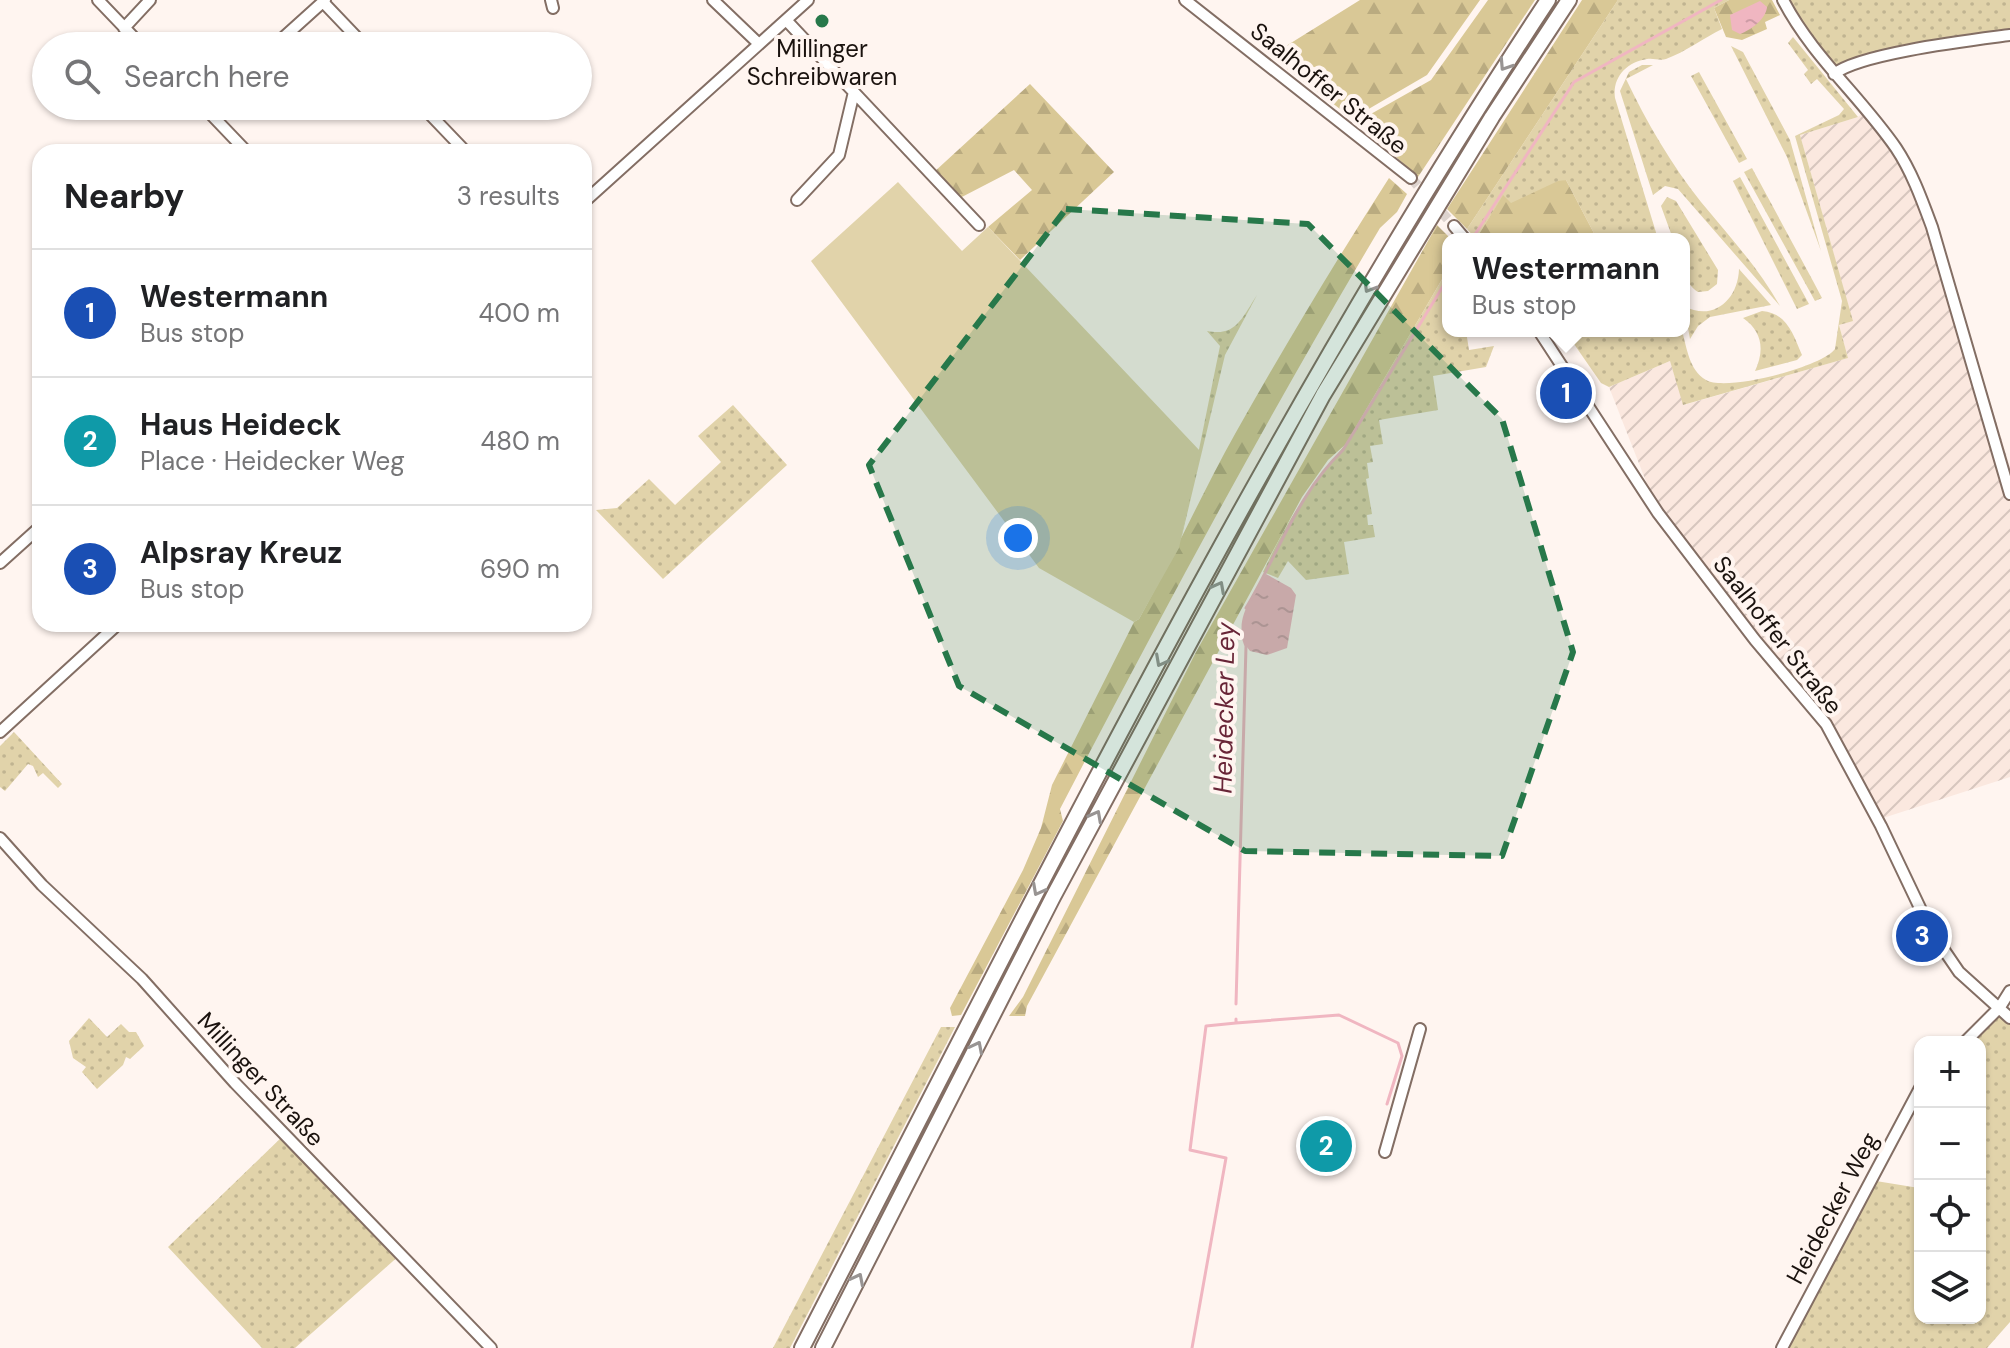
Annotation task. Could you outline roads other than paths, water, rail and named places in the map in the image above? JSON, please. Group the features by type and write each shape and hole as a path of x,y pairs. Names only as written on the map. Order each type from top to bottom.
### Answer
{"highway":[{"path":"802,1348 1040,886 1312,381 1477,107 1548,0"},
{"path":"823,1348 1053,897 1323,395 1492,117 1569,0"}],"street":[{"path":"98,0 128,32"},
{"path":"124,28 150,0"},
{"path":"713,0 759,44"},
{"path":"592,195 808,0"},
{"name":"Saalhoffer Straße","path":"1185,0 1411,178"},
{"path":"1783,0 1804,38 1898,151 1922,199 2010,494"},
{"path":"290,32 324,1 352,32"},
{"path":"786,20 979,225"},
{"path":"1834,74 1850,65 1880,58 2010,35"},
{"path":"797,200 839,155 854,92"},
{"path":"217,120 240,144"},
{"path":"435,120 458,144"},
{"path":"1454,226 1460,233"},
{"name":"Saalhoffer Straße","path":"1543,337 1658,513 1755,640 1826,724 1881,826 1931,931 1959,972 2000,1007"},
{"path":"0,563 32,534"},
{"path":"0,732 109,632"},
{"name":"Millinger Straße","path":"0,838 42,885 142,979 235,1083 491,1348"},
{"path":"1971,1036 2000,1007 2010,991"},
{"path":"2000,1007 2010,1018"},
{"path":"1385,1152 1420,1029"},
{"name":"Heidecker Weg","path":"1782,1348 1914,1099"}],"water":[{"path":"1760,1 1767,7 1761,20 1740,34 1732,30 1730,15"},
{"path":"1266,574 1291,588 1296,595 1287,648 1267,655 1250,651 1242,631 1245,611"}],"waterway":[{"path":"1476,233 1574,82 1721,0"},
{"name":"Heidecker Ley","path":"1246,608 1301,505 1343,450 1442,288"},
{"name":"Heidecker Ley","path":"1236,1004 1246,646 1241,631"},
{"path":"1236,1023 1339,1015 1398,1043 1402,1056 1387,1104"},
{"name":"Heidecker Ley","path":"1192,1348 1226,1158 1190,1150 1206,1026 1236,1023 1236,1019"}],"tunnel":[{"path":"1411,178 1454,226"}],"place":[{"name":"Millinger Schreibwaren","path":"822,21"},
{"name":"Westermann","path":"1566,393"},
{"name":"Alpsray Kreuz","path":"1922,936"},
{"name":"Haus Heideck","path":"1326,1146"}]}
